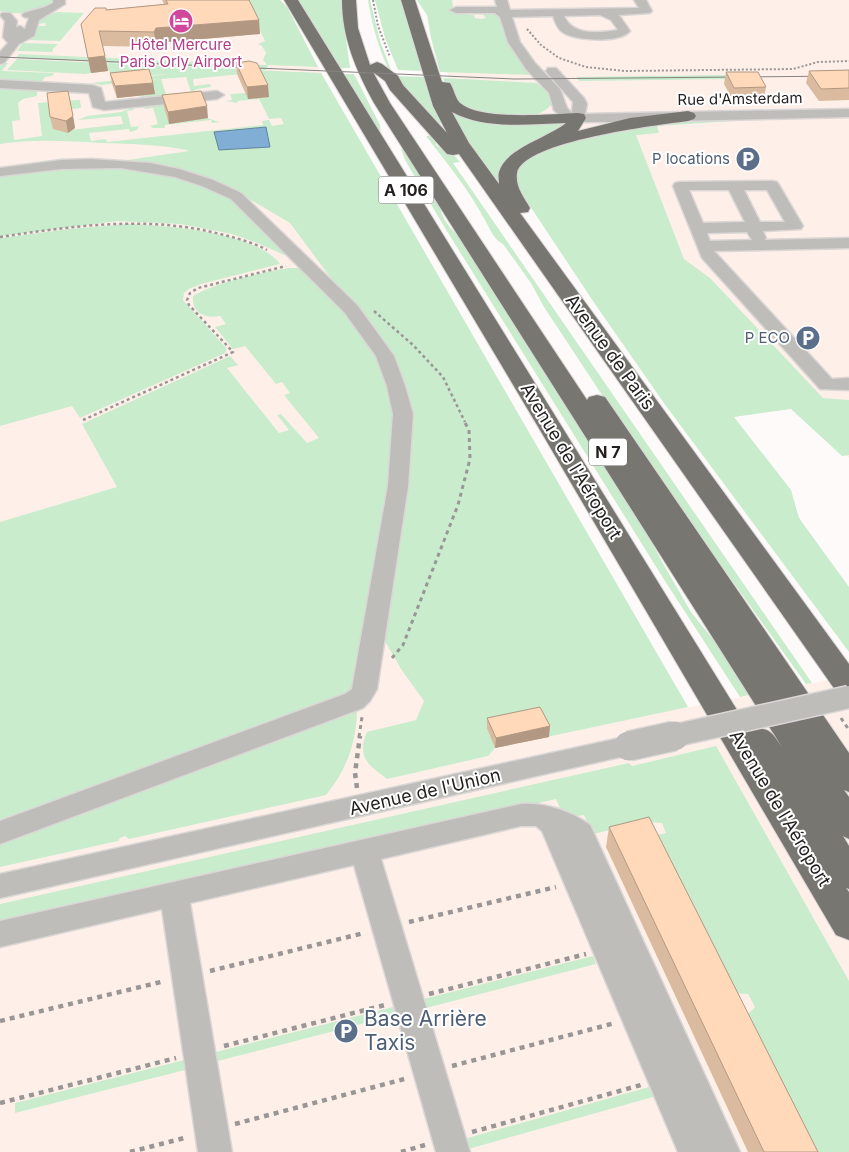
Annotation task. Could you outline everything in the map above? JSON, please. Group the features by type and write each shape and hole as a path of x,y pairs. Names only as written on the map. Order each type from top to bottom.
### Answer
{"highway":[{"name":"N 7","path":"349,0 353,37 379,69 382,103 849,825"},
{"name":"N 7","path":"361,0 366,37 392,94 849,779"},
{"name":"Avenue de Paris","path":"408,0 441,106 461,144 849,686"},
{"name":"Avenue de l'Aéroport","path":"290,2 449,259 849,924"},
{"path":"449,259 451,246 410,176 365,89 365,82 379,69 392,79 407,100 454,151 513,232 520,239 533,244 537,234 510,191 507,176 517,161 571,128 579,111"},
{"path":"431,70 442,81 451,103 463,112 489,118 529,118 579,111"},
{"path":"529,118 550,110 558,100"},
{"path":"543,144 607,127 688,116"},
{"path":"657,603 673,610 682,618 849,874"},
{"path":"796,612 797,630 804,644 849,713"}],"street":[{"path":"3,15 23,15 42,12 55,7 59,4 59,0"},
{"path":"501,0 504,14 512,30 540,57 579,111 563,113 555,92 519,51 511,36 512,30"},
{"path":"529,0 533,13"},
{"path":"456,10 496,10 504,14 646,11 640,0"},
{"path":"14,42 30,33 34,19 42,12"},
{"path":"557,12 564,28 570,32 590,35 612,35 624,31 615,16 599,12"},
{"path":"3,15 11,21 9,37 14,42"},
{"path":"0,60 20,33 23,15"},
{"path":"0,84 92,89 96,91 98,104 104,106 217,95"},
{"name":"Rue d'Amsterdam","path":"579,111 632,118 688,116 779,120 849,113"},
{"path":"655,128 779,120 849,124"},
{"path":"0,172 54,164 104,163 150,166 188,175 215,185 240,199 351,309 385,356 396,386 403,414 398,486 364,692 354,701 0,833"},
{"path":"734,185 755,227 755,233 761,244"},
{"path":"697,228 795,226 772,185 680,186 704,246 708,255 827,385 849,384"},
{"path":"704,246 849,243"},
{"name":"Avenue de l'Union","path":"0,886 849,697"},
{"path":"2,934 521,814 568,824 580,833 723,1152"},
{"path":"542,817 550,820 553,825 695,1152"},
{"path":"364,850 451,1145"},
{"path":"174,893 213,1141"}],"path":[{"path":"374,0 378,26 379,69"},
{"path":"525,26 535,39 562,60 576,66 600,69 644,71 793,69 815,62 849,61"},
{"path":"0,237 105,224 157,223 206,229 257,245 290,260 303,262"},
{"path":"83,420 233,352 189,305 187,300 190,293 198,288 303,262"},
{"path":"362,806 356,786 355,773 364,692 403,645 458,505 470,459 469,430 442,377 414,345 372,308"},
{"path":"0,1021 564,885"},
{"path":"0,1103 607,948"},
{"path":"130,1152 213,1141 429,1072 636,1017"},
{"path":"401,1152 451,1145 663,1079"}],"shaded area":[{"path":"0,0 280,0 287,7 331,92 391,195 679,709 849,676 849,1152 0,1152"},
{"path":"417,0 849,0 849,458 593,242 496,116 458,105 427,15"}],"green space":[{"path":"0,0 52,0 53,2 36,12 13,13 0,11"},
{"path":"235,0 280,0 287,7 318,67 268,65 266,70 16,58 19,54 267,65 263,60 266,53 262,46 258,44 265,41 250,10"},
{"path":"299,0 343,0 344,25 350,68 339,68"},
{"path":"368,0 370,0 380,41 391,70 389,70 379,44"},
{"path":"375,0 401,0 408,13 424,71 398,70 385,38"},
{"path":"417,0 452,0 454,13 474,15 475,18 481,19 486,18 481,12 498,12 513,45 534,75 440,72 427,15"},
{"path":"57,12 84,13 60,41 26,40 36,32 38,26 46,26 45,23 38,24 43,17"},
{"path":"23,43 58,44 52,50 53,52 17,51"},
{"path":"17,59 321,73 688,707 495,748 488,756 387,779 370,765 366,760 363,748 367,732 416,720 424,701 401,669 382,636 407,410 339,289 290,223 239,193 203,176 168,167 121,161 189,151 186,150 143,145 63,141 25,141 0,144 0,87 37,89 37,96 23,99 18,103 20,120 12,121 14,140 42,136 38,103 80,100 81,108 71,109 61,131 123,124 121,116 78,120 87,116 121,112 133,108 134,110 127,111 131,127 139,126 137,130 130,132 129,129 89,133 91,141 106,139 107,142 263,125 262,121 269,120 272,126 284,124 281,118 269,119 259,99 237,101 238,103 225,101 232,100 230,94 246,93 250,99 268,96 250,73 193,79 194,86 210,84 211,87 191,92 186,77 161,79 166,94 171,95 140,99 151,80 157,79 101,85 92,83 176,73 113,79 107,67 90,68 91,73 85,74 7,70","holes":["265,127 270,147 214,132"]},
{"path":"3,63 8,63 2,71 54,73 52,76 45,77 41,83 0,81 0,66"},
{"path":"343,74 354,74 380,125 381,137"},
{"path":"730,75 732,79 579,81 577,77"},
{"path":"392,76 425,77 427,88 442,123 434,124"},
{"path":"443,78 537,83 541,87 547,87 552,94 552,104 545,110 527,117 496,116 468,110 462,108 456,102"},
{"path":"181,103 207,118 219,122 212,123 211,120 165,125 165,128 153,128 150,126 158,124 153,108 145,109 144,107"},
{"path":"449,105 458,112 570,122 536,144 502,183 496,183 458,129"},
{"path":"704,118 764,119 657,126 659,133 636,135 684,259 710,278 823,398 849,400 849,455 842,456 791,409 734,417 791,490 799,518 849,587 849,652 666,406 516,185 516,176 520,167 530,158 546,149 589,135 668,120"},
{"path":"435,135 436,145 447,153 446,146 460,162 453,163 812,683 806,684 631,439 544,307 531,283 503,244 495,237 465,187 426,136"},
{"path":"405,148 440,205 446,222 468,246 626,493 691,612 737,669 753,694 740,697 665,581 445,228 405,160 401,149"},
{"path":"74,164 159,169 237,199 291,258 232,234 180,224 118,221 0,236 0,174"},
{"path":"129,224 165,226 232,238 269,253 280,264 201,284 184,293 183,300 227,349 225,353 80,418 72,406 0,426 0,238 69,229"},
{"path":"288,268 303,268 346,309 385,368 397,438 352,694 0,828 0,522 117,487 82,424 230,356 238,365 227,368 279,433 289,430 277,415 281,414 307,443 319,438 284,395 290,393 282,382 276,384 245,346 233,349 215,327 226,324 220,316 210,317 201,314 194,307 193,302 193,296 214,286"},
{"path":"349,708 357,712 355,735 344,767 326,795 129,839 125,836 118,841 0,867 0,837"},
{"path":"716,746 849,981 849,1152 809,1152 743,1019 755,1007 748,994 730,993 651,836 666,833 662,823 644,822 593,834 584,815 578,816 560,808 556,799 0,926 0,904 629,763 632,766"},
{"path":"593,956 596,964 418,1010 416,1001"},
{"path":"397,1006 400,1014 210,1063 208,1054"},
{"path":"188,1059 189,1069 15,1113 15,1103"},
{"path":"649,1087 653,1097 461,1151 457,1141"}],"water":[{"path":"266,127 270,147 219,150 214,132"}],"building":[{"path":"166,0 249,0 259,20 156,28 154,32 99,31 105,56 88,58 81,24 95,8 106,8 106,10 168,4"},
{"path":"249,61 257,63 268,85 247,87 236,63"},
{"path":"149,69 153,83 115,86 110,73"},
{"path":"849,70 849,88 821,89 809,71"},
{"path":"726,72 758,72 766,87 734,88"},
{"path":"68,91 73,116 66,121 50,117 47,93"},
{"path":"201,91 207,106 168,112 162,95"},
{"path":"540,707 550,726 496,738 487,718"},
{"path":"649,817 818,1152 764,1152 609,827"}],"tram line":[{"path":"0,57 514,79 849,76"}],"place":[{"name":"Hôtel Mercure Paris Orly Airport","path":"181,21"},
{"name":"P locations","path":"748,159"},
{"name":"P ECO","path":"808,338"},
{"name":"Base Arrière Taxis","path":"346,1031"}]}
